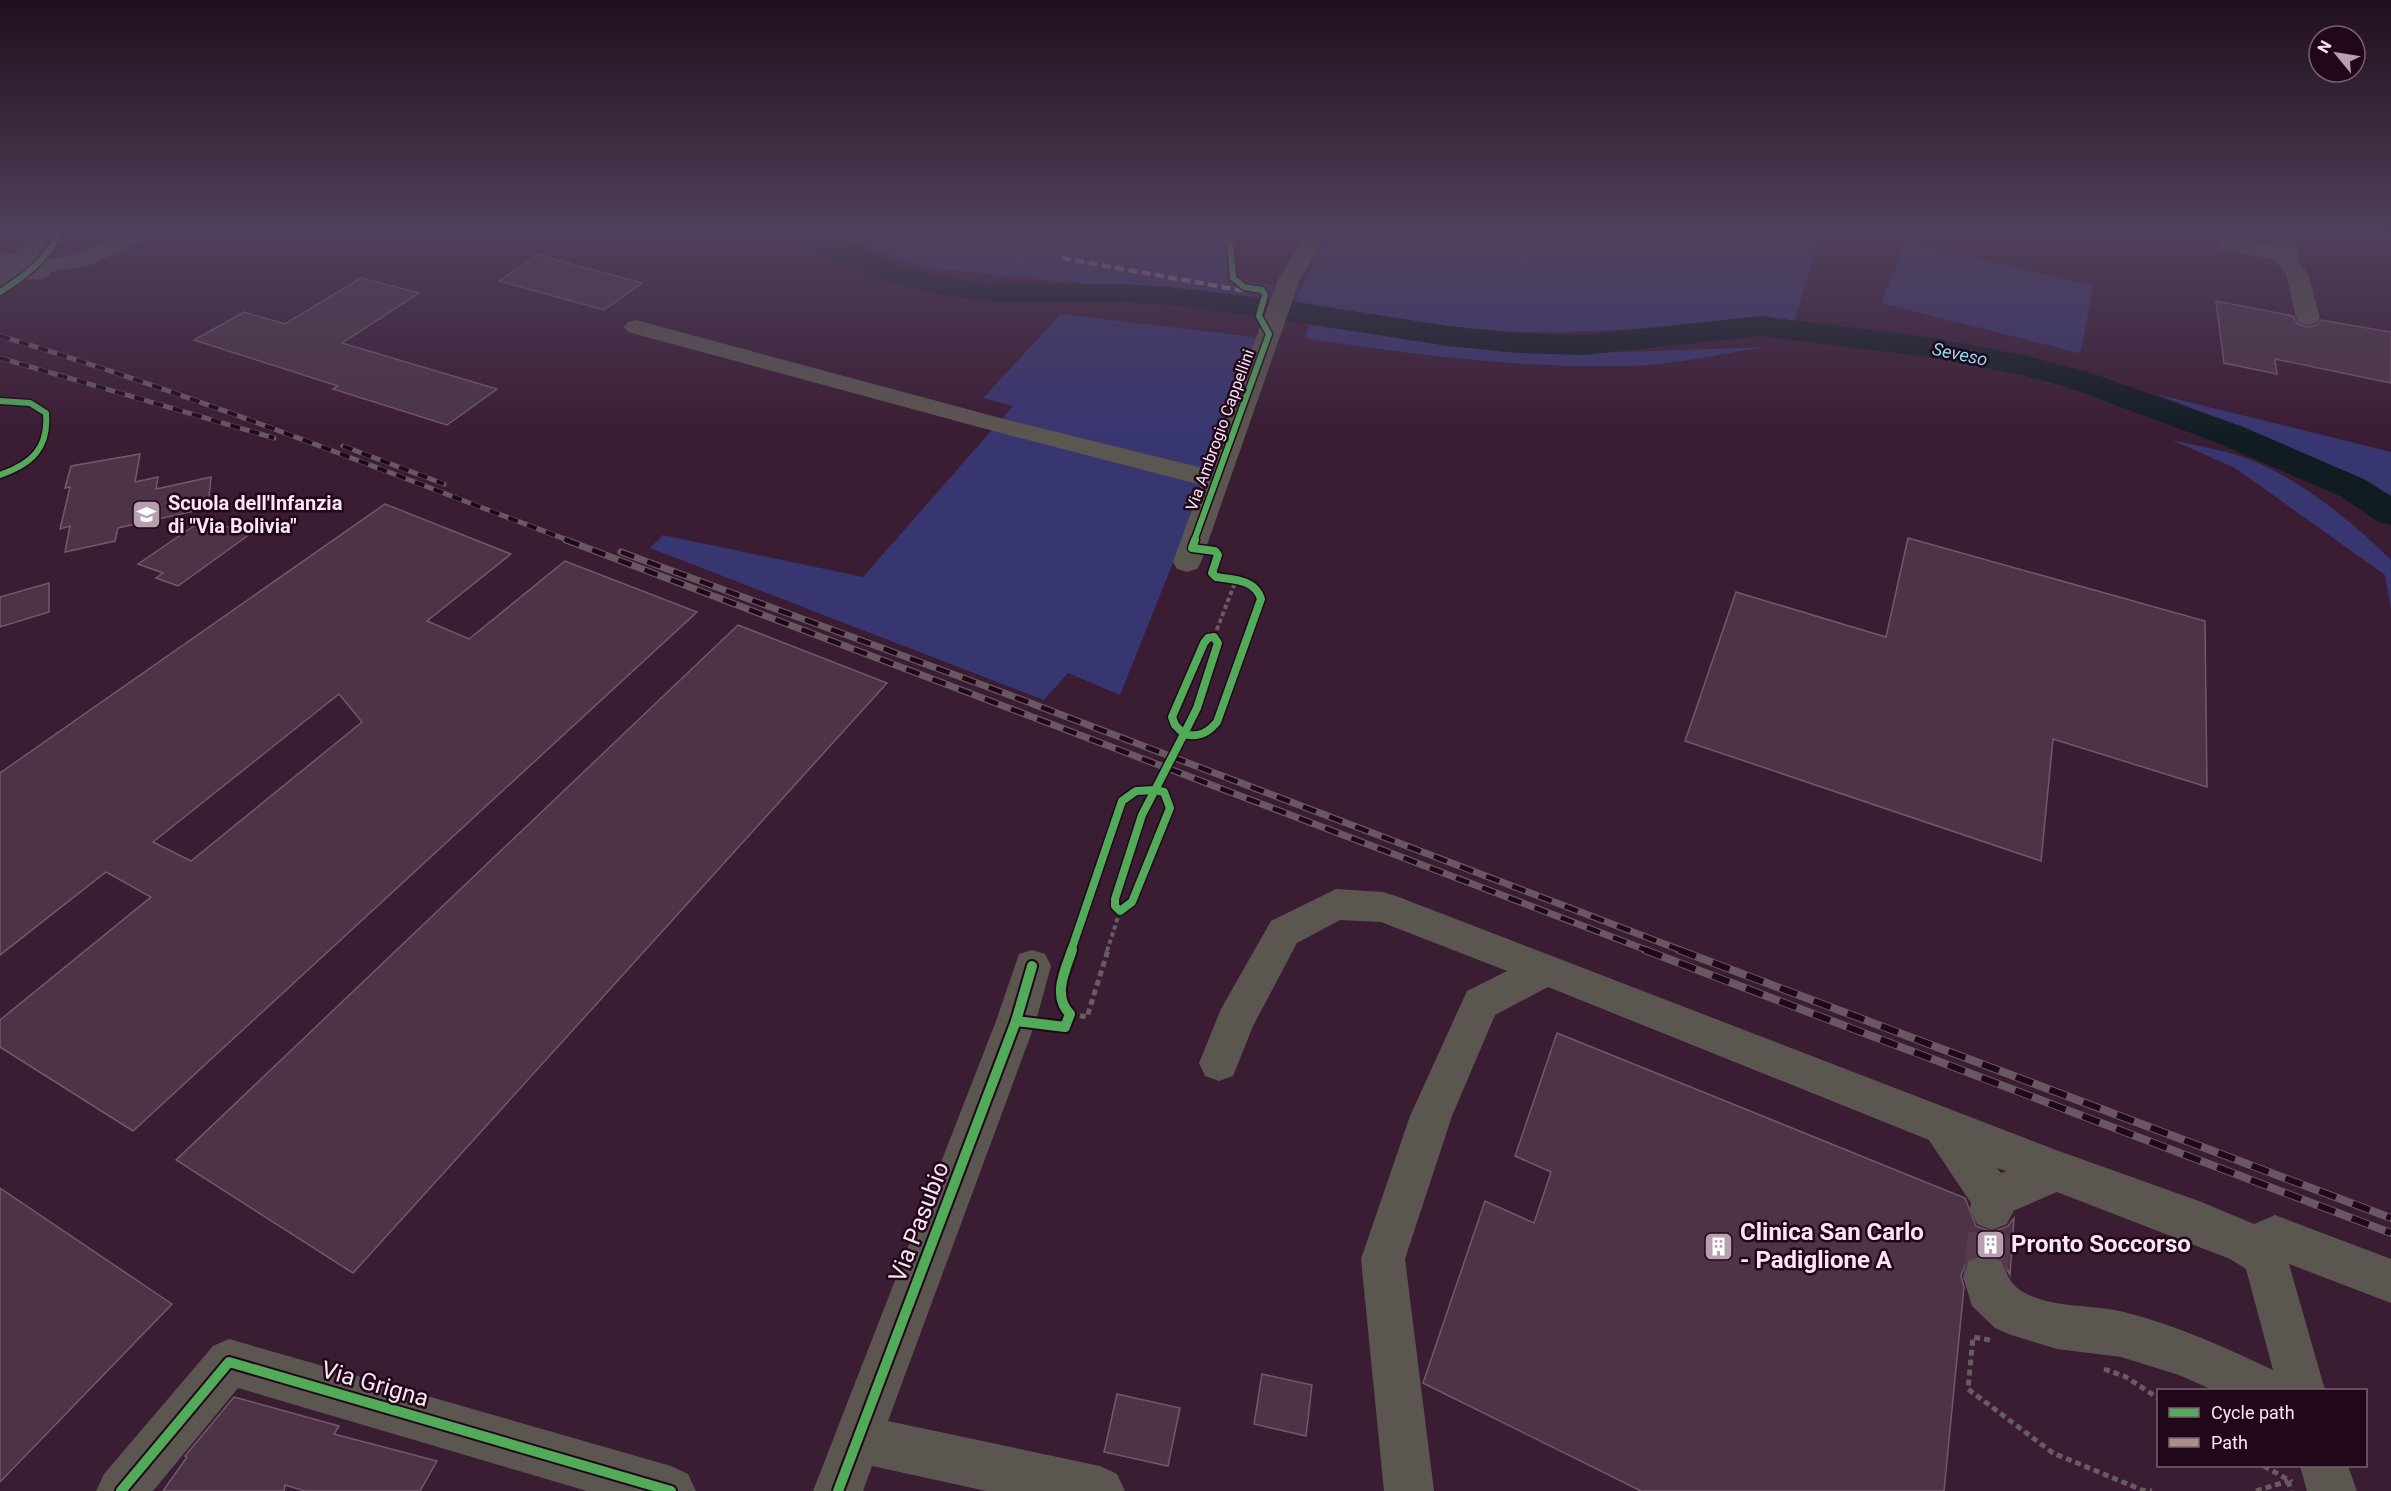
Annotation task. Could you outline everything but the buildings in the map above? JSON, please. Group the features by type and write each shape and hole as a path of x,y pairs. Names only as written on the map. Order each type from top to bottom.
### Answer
{"street":[{"name":"Via Ambrogio Cappellini","path":"1187,562 1282,300"},
{"path":"2303,300 2308,318"},
{"path":"636,327 995,424 1216,480"},
{"path":"1219,1063 1235,1021 1284,932 1336,904 1383,907 1546,969 2056,1171 2199,1223 2246,1242 2264,1255"},
{"name":"Via Pasubio","path":"838,1491 1016,1021 1032,966"},
{"path":"1416,1490 1383,1259 1431,1116 1481,1003 1546,969"},
{"path":"1943,1126 1993,1203 2056,1171"},
{"path":"2302,1389 2264,1255 2266,1242 2274,1237 2391,1281"},
{"path":"1985,1277 1988,1290 2011,1312 2057,1326 2121,1334 2185,1353 2262,1389"},
{"name":"Via Grigna","path":"121,1491 229,1362 671,1491"},
{"path":"858,1439 1100,1491"}],"path":[{"path":"1226,579 1247,583"},
{"path":"1204,643 1208,638 1216,640 1236,580"},
{"path":"1063,1007 1068,1017 1087,1017 1120,908"},
{"path":"1994,1341 1973,1337 1968,1389 2053,1453 2142,1491 2152,1491"},
{"path":"2096,1367 2126,1377 2157,1397"},
{"path":"2268,1467 2315,1479"},
{"path":"2256,1491 2315,1479"},
{"path":"2291,1491 2315,1479"}],"shaded area":[{"path":"1245,300 1270,300 1269,302"},
{"path":"1295,300 1801,300 1794,323 1721,324 1574,332 1501,331 1449,326 1293,304"},
{"path":"1882,300 2091,300 2080,353 1881,303"},
{"path":"1061,314 1263,338 1120,695 1068,673 1044,700 650,548 663,535 863,577 1013,406 983,398"},
{"path":"1309,325 1506,352 1592,353 1768,347 1646,365 1547,365 1426,355 1305,338"},
{"path":"2156,394 2391,452 2391,505 2365,488 2307,457"},
{"path":"2172,440 2215,449 2261,464 2301,486 2340,514 2391,560 2391,609 2385,575 2235,468"}],"waterway":[{"name":"Seveso","path":"1198,300 1297,312 1447,336 1519,343 1583,345 1761,326 1935,348 2027,366 2079,380 2228,434 2353,488 2391,513"}],"tunnel":[{"path":"1985,1277 1992,1209"}],"railway":[{"path":"0,336 215,408 570,541"},
{"path":"0,358 274,438"},
{"path":"343,446 444,484"},
{"path":"566,540 1649,951"},
{"path":"621,552 996,690 1683,951"},
{"path":"1645,950 2391,1233"},
{"path":"1679,950 2391,1218"}],"cycle path":[{"path":"1184,734 1192,736 1206,733 1217,722 1261,599 1259,592 1250,584 1216,577 1212,573 1218,555 1215,551 1192,548 1269,334 1259,316 1264,300"},
{"path":"0,401 19,401 36,405 46,413 47,420 42,442 34,456 21,467 0,475"},
{"path":"1214,637 1218,643 1197,708 1184,734 1179,731 1172,717 1204,643 1208,638 1214,637"},
{"path":"1155,790 1184,734"},
{"path":"1016,1021 1065,1027 1070,1014 1063,1007 1060,985 1122,801 1131,793 1141,789 1155,790"},
{"path":"1155,790 1164,792 1170,808 1132,902 1120,911 1115,906 1115,899 1142,815 1155,790"},
{"path":"838,1491 1016,1021 1032,966"},
{"path":"121,1491 229,1362 671,1491"}],"place":[{"name":"Scuola dell'Infanzia di \"Via Bolivia\"","path":"147,515"},
{"name":"Pronto Soccorso","path":"1990,1244"},
{"name":"Clinica San Carlo - Padiglione A","path":"1719,1246"}]}
